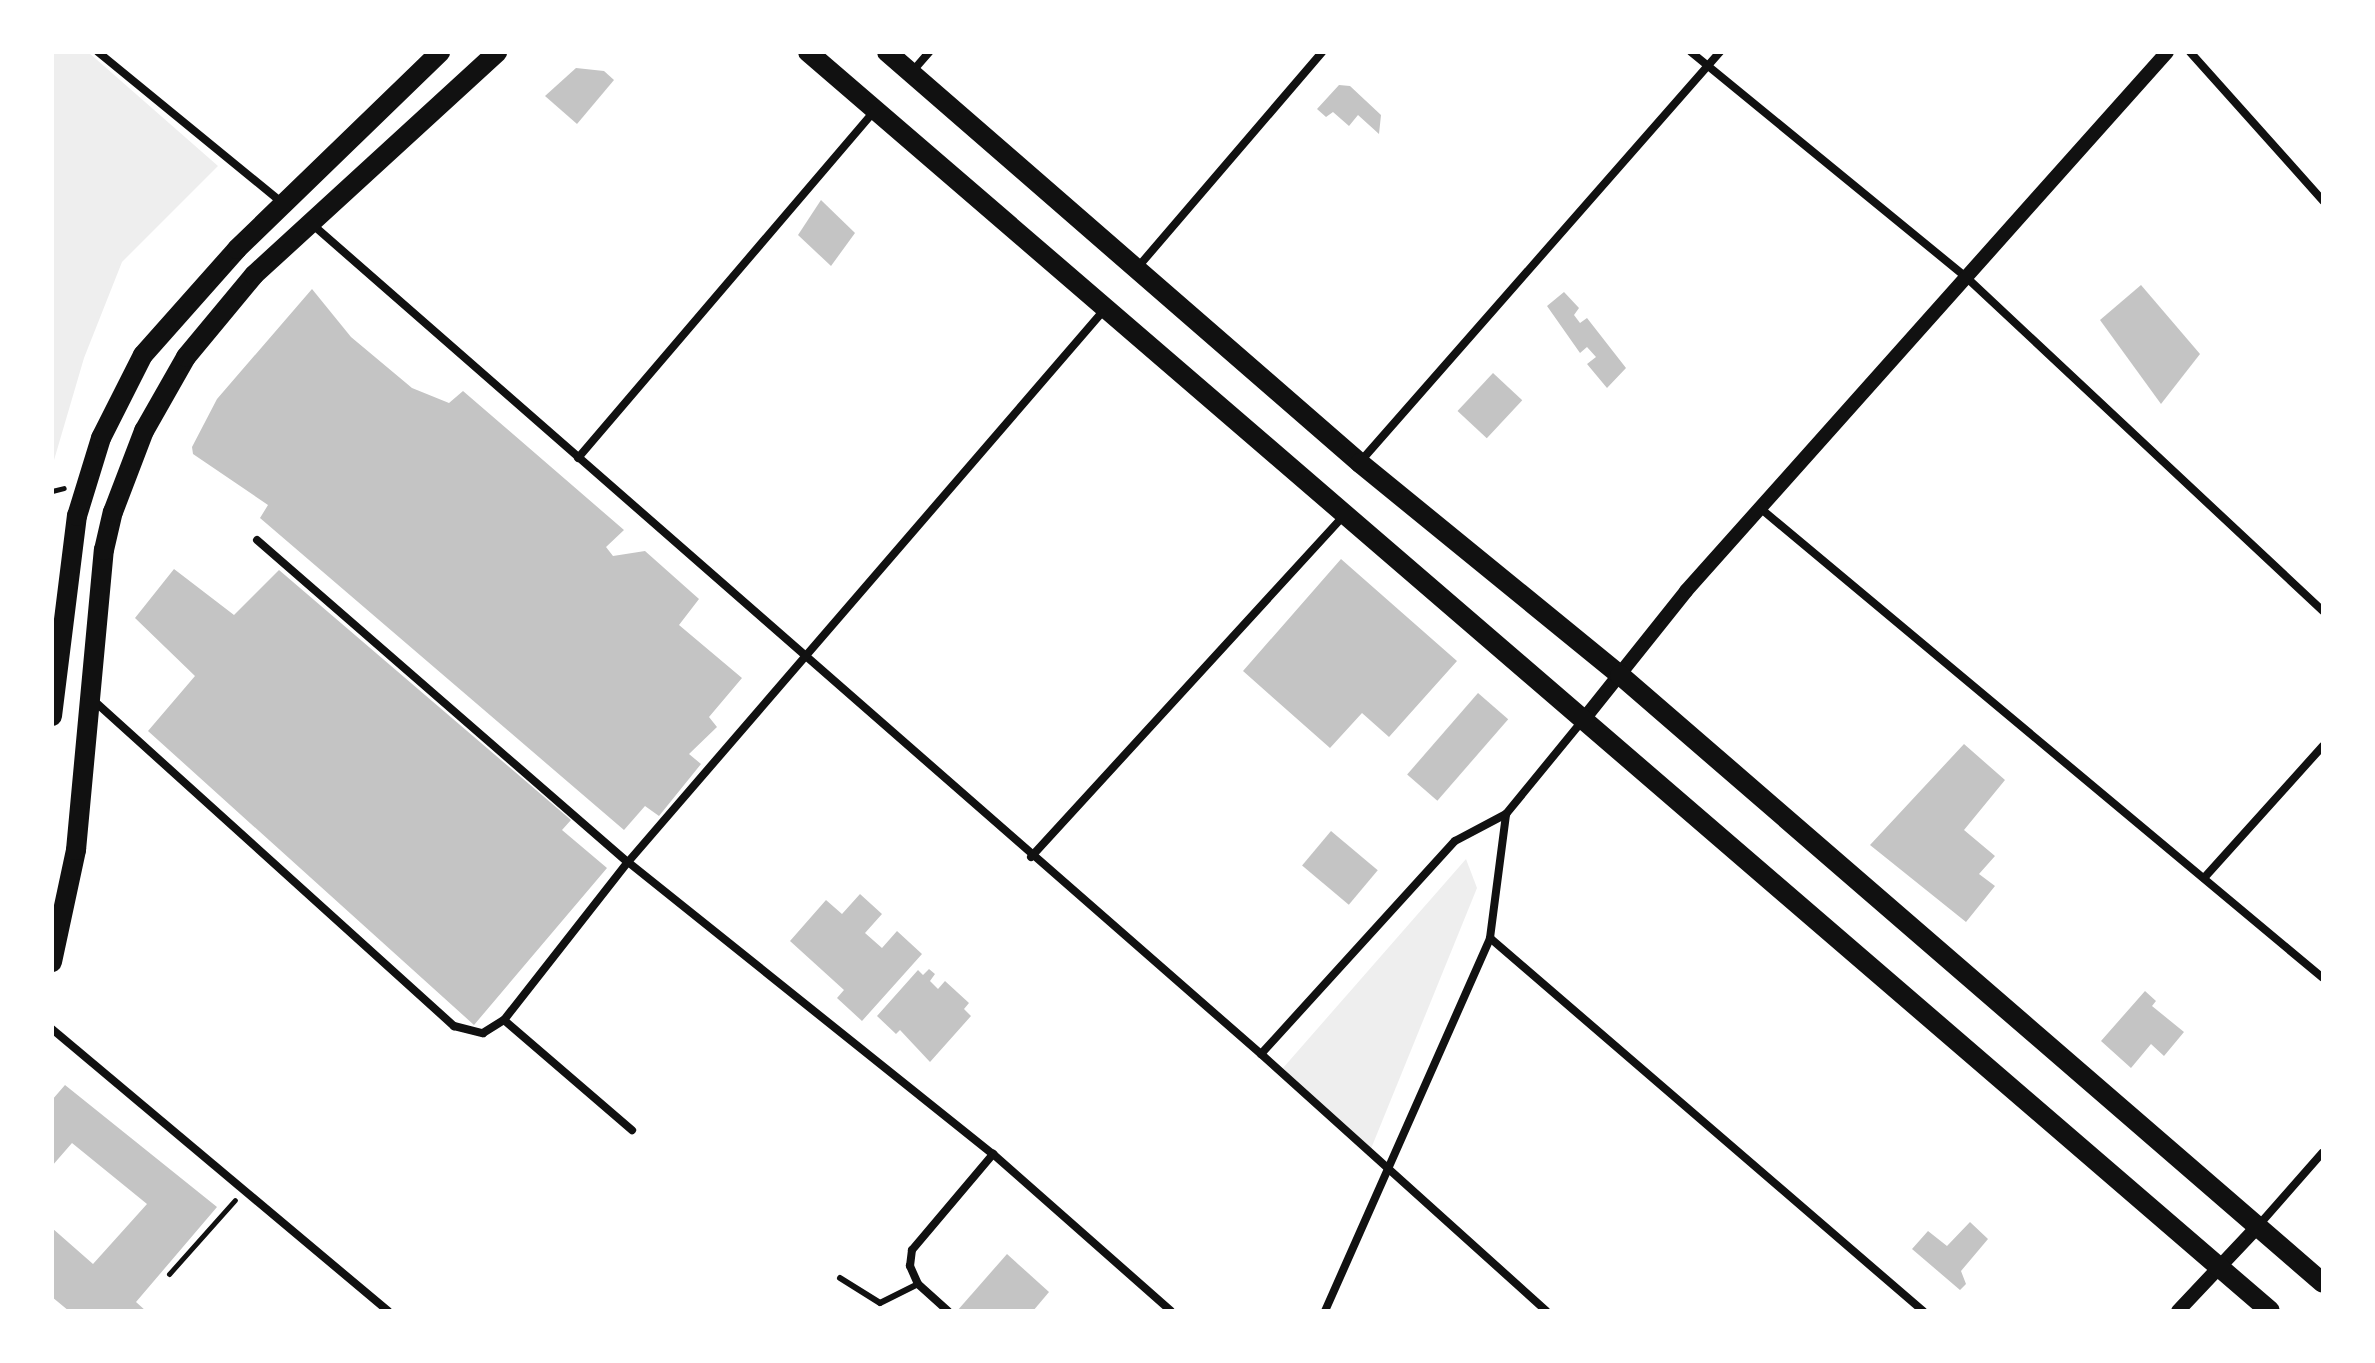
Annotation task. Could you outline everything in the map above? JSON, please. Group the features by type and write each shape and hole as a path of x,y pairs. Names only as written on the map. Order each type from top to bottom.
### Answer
{"main road":[{"path":"52,716 70,548 101,438 143,355 183,305 282,203 440,52"},
{"path":"52,962 76,850 104,550 113,512 144,431 195,345 254,275 497,52"},
{"path":"808,52 878,108 1108,306 2270,1311"},
{"path":"887,52 1360,463 1620,675 2323,1283"}],"street":[{"path":"98,52 282,203"},
{"path":"911,74 929,52"},
{"path":"1136,269 1322,52"},
{"path":"1691,52 1966,277 2323,611"},
{"path":"1360,463 1720,52"},
{"path":"1261,1054 1455,841 1506,814 1760,508 2167,52"},
{"path":"2190,52 2323,201"},
{"path":"578,458 878,108"},
{"path":"310,222 1031,857 1261,1054 1387,1171 1546,1311"},
{"path":"92,698 454,1026 483,1033 504,1020 628,862 1108,306"},
{"path":"1760,508 2323,978"},
{"path":"1031,857 1347,513"},
{"path":"257,540 628,862 993,1154 1171,1311"},
{"path":"2204,878 2323,746"},
{"path":"1325,1311 1490,938 1506,814"},
{"path":"1490,938 1923,1311"},
{"path":"504,1020 632,1130"},
{"path":"52,1029 388,1311"},
{"path":"2178,1311 2323,1152"},
{"path":"948,1311 918,1284 910,1266 912,1250 993,1154"}],"lane":[{"path":"840,1278 880,1303 918,1284"}],"path":[{"path":"169,1274 238,1198"}],"shaded area":[{"path":"52,52 88,52 218,166 122,262 84,358 52,467"},
{"path":"1466,859 1477,888 1368,1156 1283,1068"}],"building":[{"path":"576,68 604,71 614,80 577,124 545,96"},
{"path":"1339,85 1350,86 1381,115 1379,134 1358,115 1349,126 1333,112 1326,117 1317,109"},
{"path":"821,200 855,233 831,266 798,235"},
{"path":"2141,285 2200,354 2161,404 2100,320"},
{"path":"312,289 351,337 412,388 449,403 463,391 624,530 606,547 613,556 645,551 699,599 679,625 742,678 709,717 717,727 689,754 701,764 659,816 645,806 624,830 260,518 268,505 193,454 192,447 217,399"},
{"path":"1564,292 1579,308 1574,315 1580,323 1587,318 1626,368 1607,388 1587,364 1596,357 1587,347 1580,353 1547,306"},
{"path":"1493,373 1522,400 1487,438 1458,411"},
{"path":"1341,559 1457,661 1389,737 1362,713 1330,748 1243,671"},
{"path":"174,569 234,615 279,570 571,820 562,830 607,868 474,1025 148,731 195,676 135,618"},
{"path":"1478,693 1508,719 1437,801 1407,775"},
{"path":"1964,744 2005,780 1964,830 1995,856 1979,874 1995,886 1966,922 1870,845"},
{"path":"1331,831 1378,870 1349,905 1302,865"},
{"path":"860,894 882,914 865,933 882,948 897,931 922,954 862,1021 837,998 844,990 790,941 826,900 842,914"},
{"path":"929,969 935,974 930,981 938,989 945,981 969,1003 964,1009 971,1016 930,1062 900,1030 896,1034 877,1016 918,970 923,975"},
{"path":"2145,991 2156,1001 2152,1006 2184,1032 2164,1056 2151,1044 2131,1068 2101,1041"},
{"path":"65,1085 217,1207 136,1302 146,1311 69,1311 52,1297 52,1228 93,1264 147,1204 72,1143 52,1166 52,1100"},
{"path":"1970,1222 1988,1239 1961,1271 1966,1284 1960,1290 1912,1249 1928,1231 1947,1246"},
{"path":"1007,1254 1049,1292 1033,1311 957,1311"}]}
